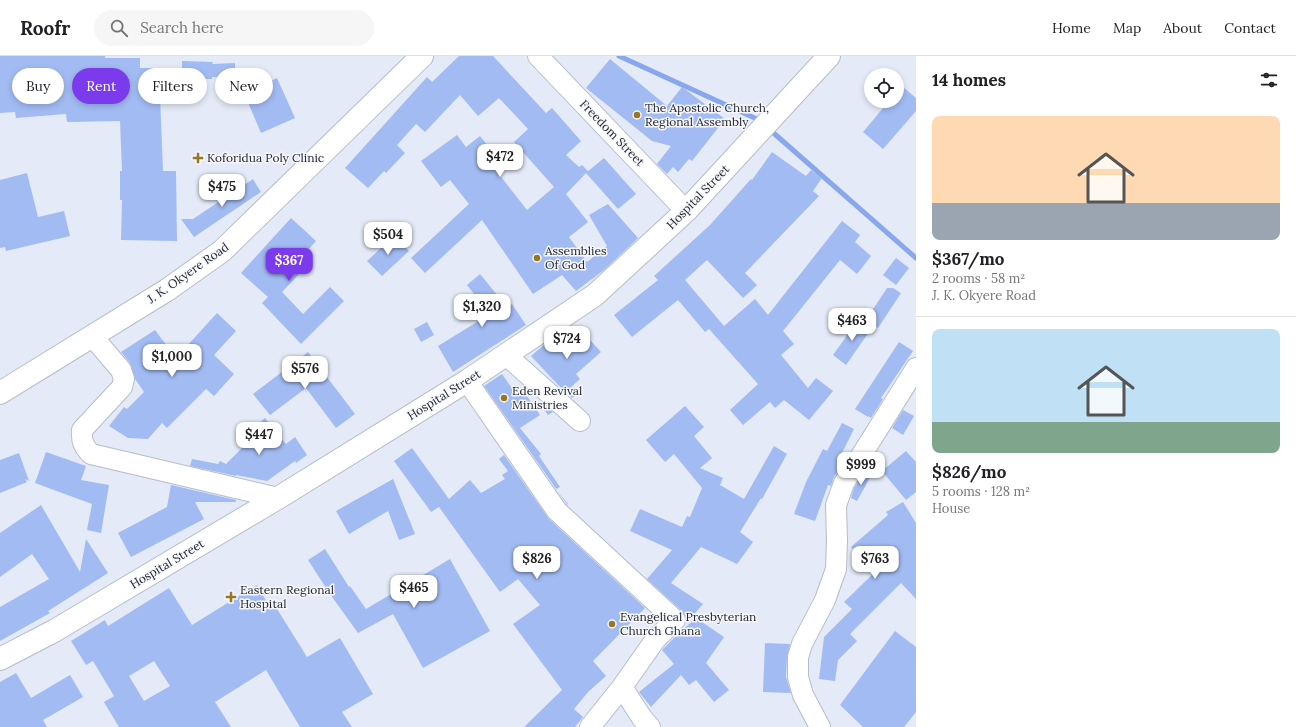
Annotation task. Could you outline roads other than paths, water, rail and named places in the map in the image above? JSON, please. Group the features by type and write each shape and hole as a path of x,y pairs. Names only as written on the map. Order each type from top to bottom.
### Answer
{"street":[{"name":"J. K. Okyere Road","path":"0,393 167,290 222,251 422,56"},
{"name":"Freedom Street","path":"538,56 686,211"},
{"name":"Hospital Street","path":"0,659 54,631 278,498 467,381 594,295 686,211 829,56"},
{"path":"92,336 121,370 124,379 122,387 82,430 81,440 85,448 91,454 278,498"},
{"path":"506,355 580,421"},
{"path":"820,727 803,695 798,677 798,657 802,644 825,600 836,569 836,505 844,483 916,368"},
{"path":"467,381 557,511 675,620 655,640 622,687 590,727"},
{"path":"622,687 642,718 650,727"}],"waterway":[{"path":"619,56 761,122"},
{"path":"769,129 916,258"}],"place":[{"name":"The Apostolic Church, Regional Assembly","path":"637,115"},
{"name":"Koforidua Poly Clinic","path":"198,158"},
{"name":"Assemblies Of God","path":"537,258"},
{"name":"Eden Revival Ministries","path":"504,398"},
{"name":"Eastern Regional Hospital","path":"231,597"},
{"name":"Evangelical Presbyterian Church Ghana","path":"612,624"}]}
